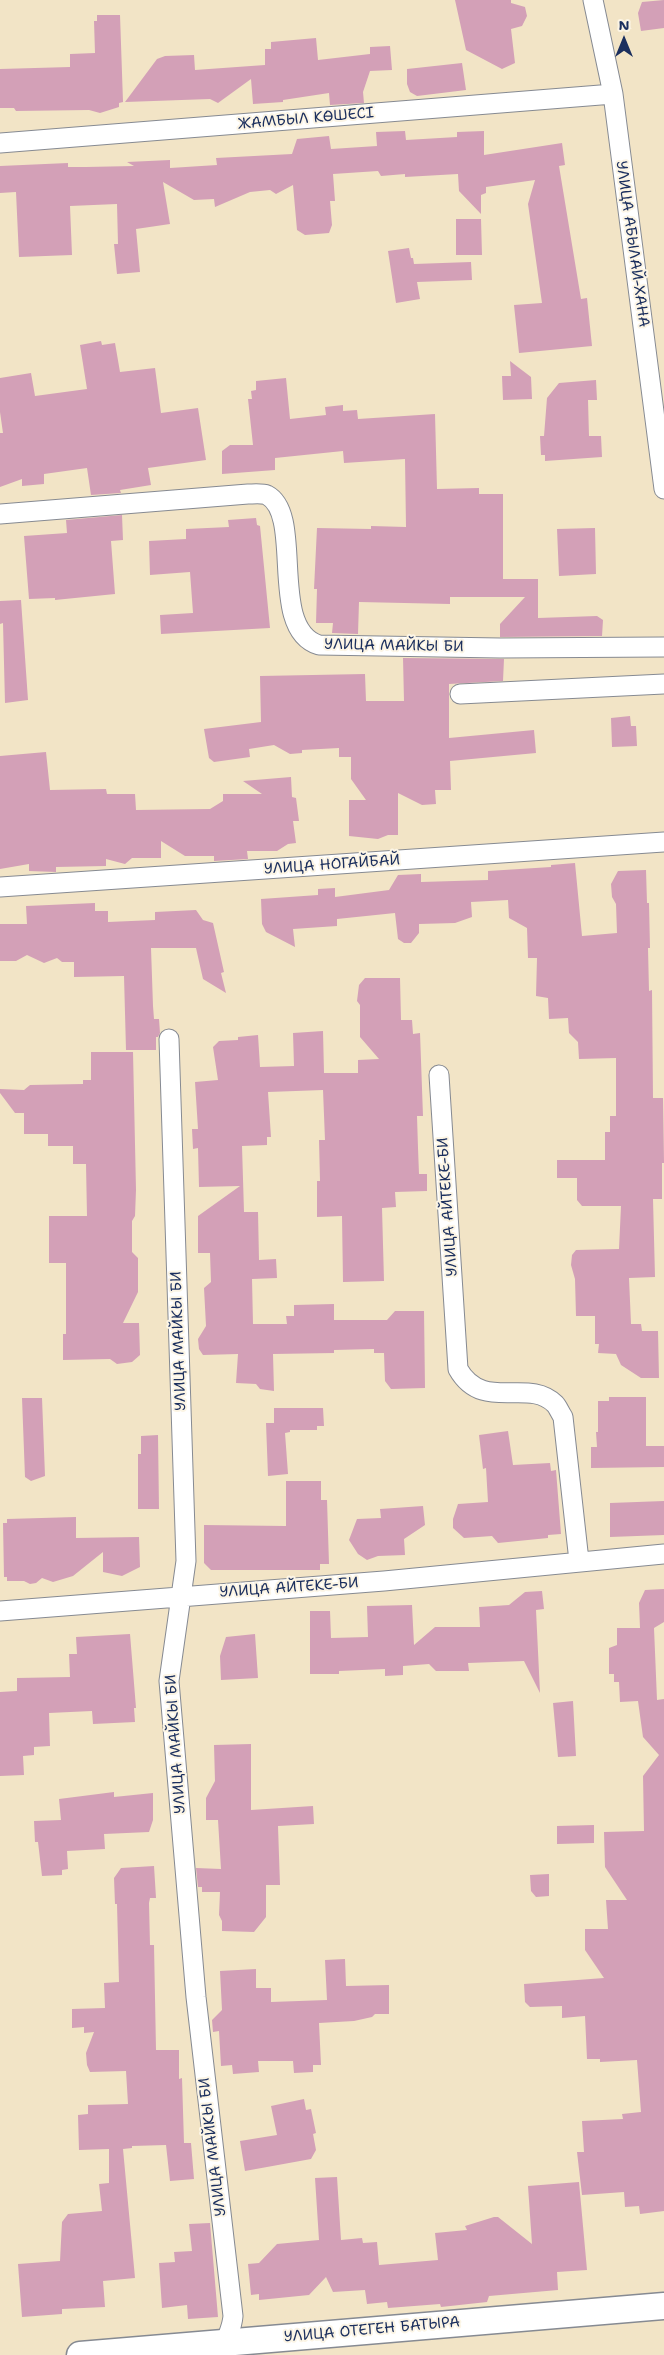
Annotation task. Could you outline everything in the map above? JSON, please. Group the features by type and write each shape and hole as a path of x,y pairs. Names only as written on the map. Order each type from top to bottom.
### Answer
{"main road":[{"name":"УЛИЦА ОТЕГЕН БАТЫРА","path":"80,2355 225,2349 664,2306"}],"street":[{"name":"УЛИЦА АБЫЛАЙ-ХАНА","path":"593,0 612,94 664,489"},
{"name":"ЖАМБЫЛ КӨШЕСІ","path":"0,143 612,94"},
{"name":"УЛИЦА МАЙКЫ БИ","path":"0,514 265,494 272,499 280,513 285,540 290,606 301,632 308,642 318,645 481,648 664,647"},
{"path":"460,694 664,684"},
{"name":"УЛИЦА НОГАЙБАЙ","path":"0,887 664,842"},
{"name":"УЛИЦА МАЙКЫ БИ","path":"169,1039 186,1561 169,1681 196,1997 233,2316 232,2330 225,2349"},
{"name":"УЛИЦА АЙТЕКЕ-БИ","path":"440,1075 458,1369 465,1381 480,1390 539,1396 554,1403 563,1417 578,1561"},
{"name":"УЛИЦА АЙТЕКЕ-БИ","path":"0,1611 384,1581 664,1554"}],"building":[{"path":"455,0 511,0 511,3 525,7 527,16 522,26 511,29 515,63 502,69 466,50"},
{"path":"664,0 664,28 641,31 638,13 642,2"},
{"path":"97,15 120,15 123,102 119,103 119,107 100,113 89,110 16,111 14,108 0,108 0,69 70,67 70,54 95,53 94,21 97,21"},
{"path":"316,38 318,60 370,54 370,47 390,46 392,70 370,71 363,92 364,103 330,105 329,93 283,100 283,102 253,104 251,79 218,103 210,99 125,102 157,59 165,56 194,55 195,70 265,65 265,49 271,49 271,42"},
{"path":"462,63 466,90 417,96 410,92 407,84 407,69"},
{"path":"405,131 406,140 457,137 457,132 484,131 484,155 562,143 565,165 559,166 581,299 587,298 592,346 519,353 514,305 542,303 528,204 535,180 486,187 486,193 481,195 481,214 459,191 458,174 405,177 405,174 381,176 378,171 333,174 335,201 330,201 332,225 329,233 305,235 297,230 293,185 276,194 270,190 250,192 215,207 214,199 194,200 163,182 170,224 136,229 140,272 117,274 114,244 118,244 117,204 70,206 72,255 19,257 16,192 0,193 0,166 68,163 68,167 134,166 127,162 170,160 170,168 217,165 216,158 292,154 297,139 329,136 331,149 377,146 376,132"},
{"path":"456,219 481,219 482,255 456,255"},
{"path":"409,248 414,264 471,262 472,280 417,282 420,299 396,303 388,251"},
{"path":"101,341 102,345 115,343 120,372 155,368 161,413 198,408 206,460 148,468 151,485 120,490 121,493 91,495 87,468 44,474 44,484 22,486 22,479 0,487 0,433 3,433 0,412 0,378 31,373 35,396 87,389 80,345"},
{"path":"510,361 531,377 532,399 503,400 502,376 511,376"},
{"path":"286,378 290,419 326,415 325,407 343,405 343,411 357,410 358,419 435,414 437,489 479,488 479,494 503,494 503,579 538,579 538,618 597,616 603,620 602,636 500,637 500,624 525,597 450,597 450,604 359,602 358,634 332,633 333,623 316,623 317,589 314,589 317,528 371,529 371,526 406,527 405,459 344,463 343,451 275,458 275,470 222,474 222,451 230,445 253,445 248,399 252,399 251,391 256,390 256,381"},
{"path":"596,380 597,400 588,400 589,436 601,436 602,457 545,461 545,455 541,455 540,436 544,436 547,398 559,383"},
{"path":"122,515 123,540 111,541 115,594 55,600 55,598 29,599 24,536 67,533 66,520"},
{"path":"256,518 257,525 260,526 270,628 161,634 160,615 193,613 190,572 150,575 149,541 186,539 186,529 229,527 228,520"},
{"path":"595,528 596,574 559,576 557,529"},
{"path":"21,600 28,700 5,703 3,623 0,624 0,601"},
{"path":"403,658 504,659 503,681 449,684 449,738 534,730 536,753 450,761 451,790 435,790 436,804 422,805 398,793 398,835 388,835 378,839 349,836 349,800 366,800 351,779 351,757 339,757 339,748 302,750 302,753 290,754 274,745 249,749 250,757 214,762 209,758 204,729 261,722 260,676 365,674 366,701 404,701"},
{"path":"630,716 631,726 636,726 637,746 612,747 611,718"},
{"path":"46,752 50,790 106,789 107,794 135,794 136,810 210,809 223,801 223,794 262,794 243,781 291,777 292,797 296,798 299,821 293,821 296,843 288,844 277,851 247,851 248,859 214,861 214,856 185,856 161,841 161,858 132,858 125,864 106,859 106,866 56,867 56,872 29,871 29,864 0,869 0,756"},
{"path":"575,863 582,936 617,933 616,904 612,897 611,884 618,871 646,870 647,903 649,903 649,991 652,990 653,1098 663,1098 664,1163 662,1163 662,1199 653,1199 655,1277 629,1278 631,1324 641,1324 642,1331 658,1331 659,1378 641,1378 621,1365 616,1354 598,1353 599,1344 595,1344 595,1316 576,1316 575,1279 571,1265 572,1255 576,1250 619,1249 621,1206 582,1206 577,1200 577,1178 557,1178 557,1160 605,1160 605,1132 610,1132 610,1116 616,1116 616,1058 579,1059 578,1042 569,1033 568,1018 549,1019 548,998 536,996 537,958 528,958 527,928 509,918 508,900 471,902 472,917 455,923 419,924 419,933 411,943 404,943 398,939 395,913 337,919 337,926 293,929 295,947 266,932 262,924 261,899 318,895 318,889 335,888 335,897 389,890 398,875 421,874 421,882 488,880 488,871 551,867 551,865"},
{"path":"95,903 95,911 108,911 108,922 155,920 155,912 196,910 203,920 213,923 224,972 221,973 226,993 203,979 196,948 151,948 154,1019 159,1019 160,1033 156,1037 156,1050 126,1050 124,976 74,977 74,962 62,962 57,958 44,963 27,955 16,961 0,961 0,924 27,924 26,906"},
{"path":"365,978 400,978 401,1020 412,1020 413,1034 420,1033 423,1116 417,1116 419,1174 427,1174 427,1191 395,1192 396,1207 382,1208 384,1281 343,1282 342,1216 317,1217 317,1181 320,1181 319,1140 325,1140 323,1090 268,1092 271,1137 267,1137 267,1145 242,1146 244,1212 258,1212 259,1260 276,1259 277,1278 252,1279 253,1324 287,1324 286,1316 294,1316 294,1305 334,1304 334,1320 387,1320 395,1311 424,1311 425,1388 391,1389 385,1381 384,1353 374,1353 374,1349 334,1350 334,1353 273,1354 274,1391 260,1389 256,1384 236,1383 238,1354 203,1355 199,1349 198,1339 206,1326 204,1288 211,1282 210,1253 198,1253 198,1216 240,1186 199,1187 198,1148 193,1149 192,1129 198,1129 195,1082 218,1080 213,1047 219,1041 238,1040 238,1037 258,1035 260,1067 294,1066 293,1033 323,1031 324,1073 358,1073 358,1060 379,1059 360,1037 360,1005 357,1001 359,985"},
{"path":"91,1052 133,1052 136,1190 135,1216 132,1221 132,1252 138,1258 138,1292 123,1323 139,1323 140,1355 132,1362 117,1364 110,1359 63,1360 63,1334 66,1334 66,1263 49,1263 49,1216 87,1216 86,1164 73,1164 73,1146 48,1146 48,1134 24,1134 24,1113 15,1113 0,1093 0,1089 24,1090 30,1085 83,1084 83,1080 91,1080"},
{"path":"609,1397 646,1397 646,1446 664,1446 664,1467 591,1468 591,1447 597,1447 598,1401 609,1401"},
{"path":"22,1398 42,1398 45,1476 31,1481 25,1477"},
{"path":"274,1408 323,1408 324,1426 317,1426 317,1430 290,1430 290,1432 285,1433 288,1474 268,1476 266,1423 274,1423"},
{"path":"508,1431 513,1465 550,1463 551,1471 556,1470 561,1534 548,1535 548,1538 498,1543 492,1536 464,1538 453,1528 453,1519 458,1504 488,1502 486,1468 483,1469 479,1435"},
{"path":"158,1435 159,1509 138,1509 138,1454 141,1454 141,1436"},
{"path":"286,1481 321,1481 321,1500 327,1500 329,1564 320,1564 320,1570 211,1570 204,1563 204,1525 286,1526"},
{"path":"664,1501 664,1535 610,1537 610,1503"},
{"path":"423,1506 425,1525 404,1539 405,1555 378,1556 367,1560 358,1554 349,1540 357,1519 381,1518 380,1509"},
{"path":"76,1517 76,1538 139,1537 140,1567 122,1576 103,1572 103,1552 73,1576 53,1582 42,1578 36,1583 30,1584 24,1581 7,1581 7,1577 4,1577 3,1523 7,1523 7,1519"},
{"path":"664,1589 664,1622 654,1628 657,1700 664,1699 664,2211 640,2214 639,2206 625,2207 624,2192 582,2195 577,2152 584,2152 582,2121 623,2119 622,2114 641,2112 637,2060 600,2062 600,2059 587,2059 585,2016 562,2018 562,2006 530,2007 525,2002 524,1984 604,1978 585,1950 585,1929 608,1929 606,1900 627,1900 605,1867 604,1832 644,1831 643,1776 659,1755 643,1737 638,1701 620,1702 619,1682 614,1682 614,1674 609,1674 609,1648 617,1645 617,1628 640,1628 639,1603 645,1590"},
{"path":"542,1591 544,1609 536,1610 540,1693 524,1661 468,1663 469,1671 436,1671 429,1664 403,1666 403,1675 385,1676 385,1669 339,1671 339,1674 310,1674 310,1611 330,1611 331,1638 368,1637 367,1606 412,1605 414,1645 435,1627 480,1627 479,1607 509,1605 525,1592"},
{"path":"130,1634 136,1708 134,1708 135,1722 93,1724 92,1711 49,1713 50,1746 34,1747 34,1755 23,1756 24,1775 0,1776 0,1692 17,1691 17,1678 70,1677 69,1654 77,1654 76,1637"},
{"path":"255,1634 258,1678 221,1680 220,1656 226,1637"},
{"path":"573,1701 576,1756 558,1757 553,1703"},
{"path":"251,1744 251,1810 313,1806 314,1824 278,1826 280,1885 266,1885 266,1917 254,1932 222,1931 222,1921 219,1915 220,1892 202,1892 202,1887 198,1887 196,1868 221,1869 218,1820 206,1820 206,1798 215,1781 214,1745"},
{"path":"114,1792 114,1797 153,1793 153,1820 149,1832 104,1834 105,1849 67,1851 68,1869 62,1870 62,1875 42,1876 38,1842 35,1842 34,1821 61,1820 59,1799"},
{"path":"594,1825 594,1843 557,1844 557,1826"},
{"path":"154,1866 156,1898 150,1898 149,1903 150,1945 154,1945 156,2050 179,2050 179,2079 182,2078 184,2143 191,2143 194,2179 170,2181 166,2145 132,2146 132,2148 123,2149 135,2278 103,2281 105,2307 62,2309 62,2314 22,2317 18,2264 60,2261 62,2222 68,2214 102,2211 99,2184 109,2183 109,2149 79,2150 78,2115 88,2114 88,2105 128,2104 126,2071 90,2072 86,2053 94,2032 84,2033 84,2027 72,2028 72,2009 105,2008 104,1983 119,1982 117,1904 115,1904 114,1878 121,1868"},
{"path":"549,1874 549,1896 536,1897 531,1891 530,1875"},
{"path":"345,1959 346,1986 389,1985 389,2014 375,2014 372,2017 354,2021 319,2023 321,2065 313,2065 313,2072 294,2073 293,2061 258,2061 259,2072 233,2074 232,2065 221,2066 219,2031 213,2032 212,2020 222,2010 220,1971 256,1969 256,1988 271,1988 271,2002 327,2000 325,1960"},
{"path":"304,2099 306,2110 311,2109 316,2133 313,2134 316,2150 311,2159 245,2171 240,2141 277,2135 271,2106"},
{"path":"337,2177 341,2240 362,2238 363,2243 377,2242 379,2265 438,2260 435,2233 467,2230 465,2226 494,2217 498,2217 532,2244 528,2186 579,2182 587,2270 557,2272 558,2290 489,2296 487,2302 441,2307 440,2304 388,2308 387,2302 367,2304 365,2290 333,2292 326,2277 309,2295 259,2300 259,2294 251,2295 248,2264 259,2263 277,2244 319,2240 315,2178"},
{"path":"210,2223 218,2317 188,2319 187,2305 162,2308 159,2263 175,2262 174,2252 192,2251 189,2224"}]}
